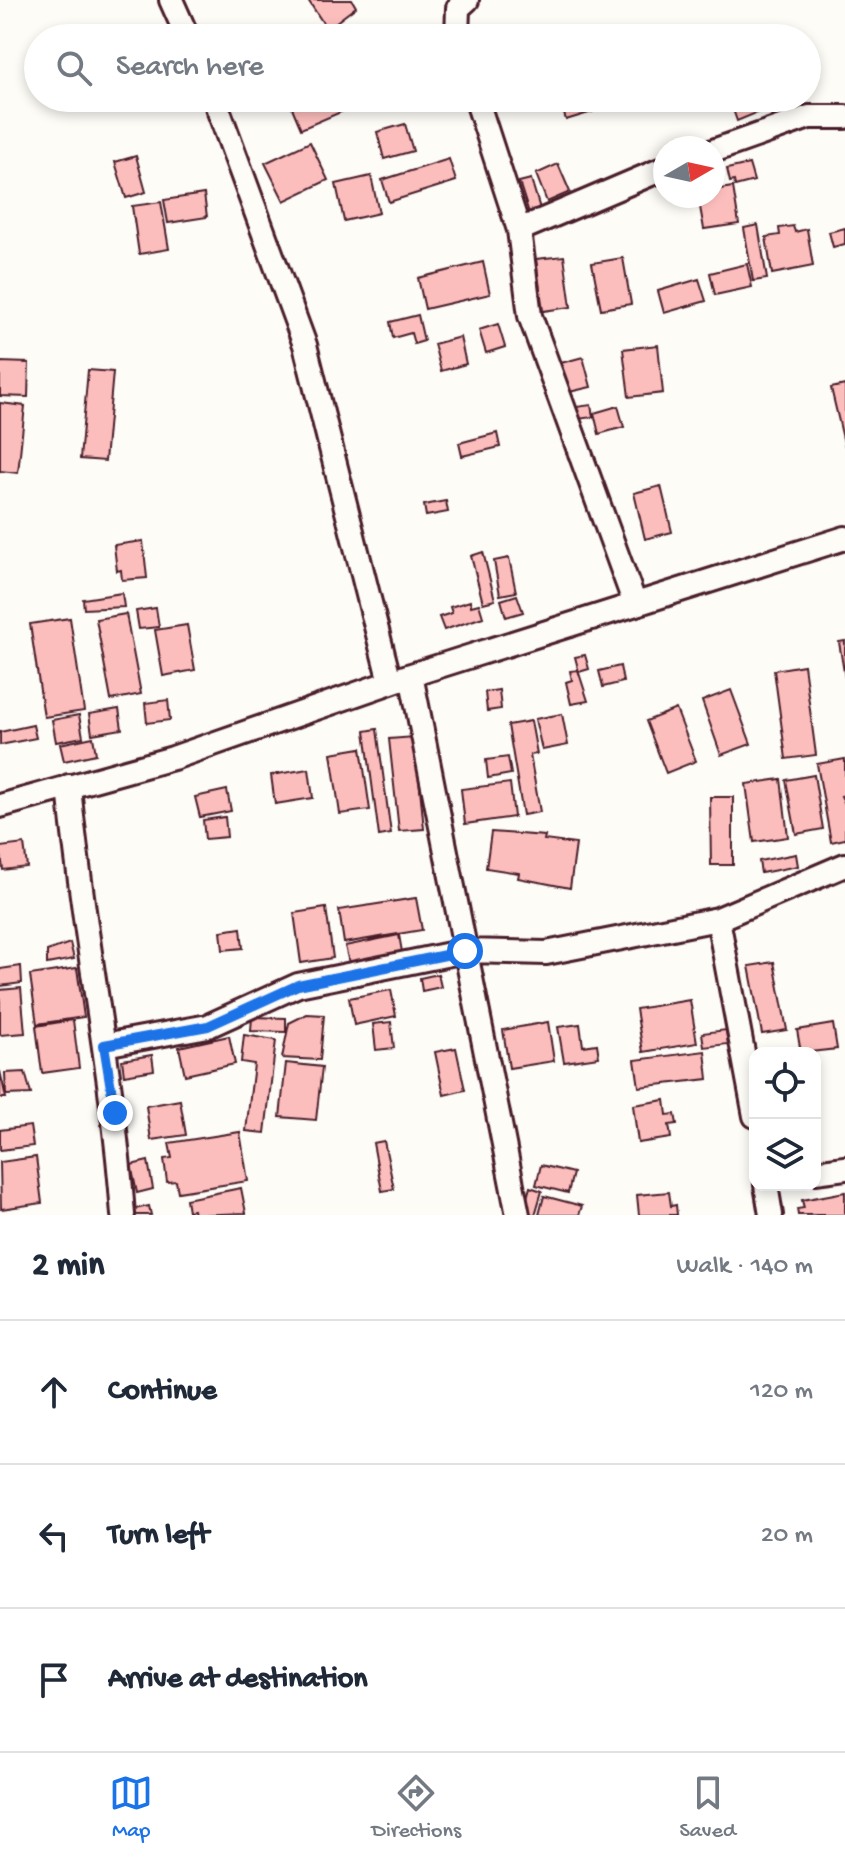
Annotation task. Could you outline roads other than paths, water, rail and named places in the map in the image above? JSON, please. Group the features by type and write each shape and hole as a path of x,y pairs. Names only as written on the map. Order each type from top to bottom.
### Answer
{"street":[{"path":"171,0 182,24"},
{"path":"457,24 458,8 467,0"},
{"path":"219,112 305,345 400,679 465,951 518,1215"},
{"path":"481,112 519,230 530,316 635,604"},
{"path":"725,147 809,117 845,117"},
{"path":"519,230 653,173"},
{"path":"0,806 173,758 400,679 845,538"},
{"path":"69,786 75,856 115,1113 123,1215"},
{"path":"104,1045 208,1026 298,985 465,951 546,953 718,919 845,865"},
{"path":"718,919 749,1084"},
{"path":"821,1171 845,1168"},
{"path":"767,1191 771,1215"}]}
